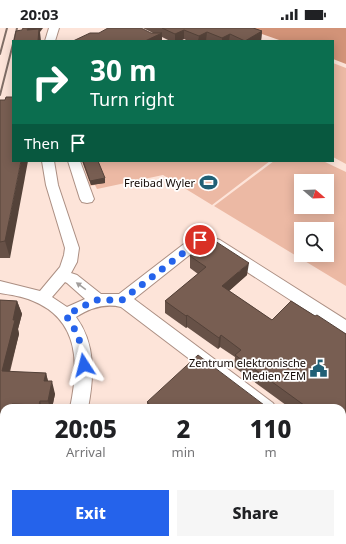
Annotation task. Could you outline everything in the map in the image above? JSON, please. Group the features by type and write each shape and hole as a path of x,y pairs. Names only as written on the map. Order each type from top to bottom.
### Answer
{"street":[{"path":"50,40 54,28"},
{"path":"42,298 62,276 71,259 72,248 52,185 48,162"},
{"path":"74,162 87,199"},
{"path":"122,300 198,241 204,240 215,244 346,328"},
{"path":"62,276 72,279 97,300"},
{"path":"4,288 42,298 66,316 76,331 84,356 84,379 80,404"},
{"path":"66,316 97,300 122,300 134,307 262,404"}],"shaded area":[{"path":"245,28 346,28 346,64 334,59 334,40 279,40"},
{"path":"334,63 346,68 346,164 334,158"},
{"name":"Freibad Wyler","path":"82,162 269,162 212,205 163,175 97,189 95,185 90,186"},
{"path":"273,162 325,162 346,172 346,286 306,262 334,262 334,222 294,222 294,254 214,206"}],"building":[{"path":"23,28 28,28 27,30 39,29 38,40 14,40 16,31 22,30"},
{"path":"108,28 141,28 151,33 162,33 147,40 75,40 90,33 99,33"},
{"path":"162,28 253,28 262,31 247,40 243,40 230,34 222,38 207,32 199,36 184,30 175,34"},
{"path":"6,97 12,97 12,162 21,162 5,241 0,242 0,100 5,100"},
{"path":"83,162 98,162 105,178 90,181"},
{"path":"212,239 249,263 222,286 272,320 291,301 315,316 317,315 346,334 346,404 302,404 235,355 241,350 221,335 219,338 165,301 206,267 190,256"},
{"path":"0,300 17,301 13,320 15,320 2,371 46,373 44,381 52,381 48,401 40,401 39,404 0,404"},
{"path":"198,355 263,404 149,404 147,402"}],"railway":[{"path":"0,54 7,28"},
{"path":"14,40 17,28"},
{"path":"0,95 12,48"}],"place":[{"name":"Freibad Wyler","path":"208,183"},
{"name":"Zentrum elektronische Medien ZEM","path":"319,369"}],"route":[{"path":"84,365 84,356 79,338 73,325 66,316 73,311 97,300 122,300 200,240"}]}
